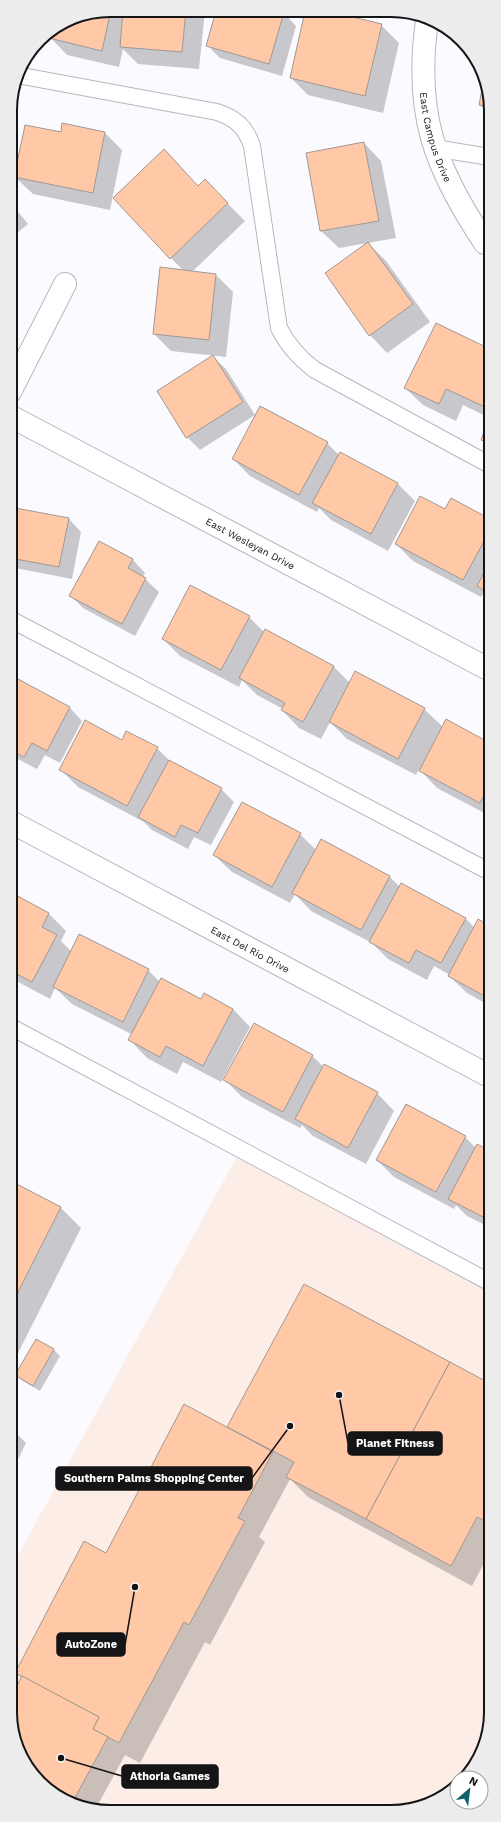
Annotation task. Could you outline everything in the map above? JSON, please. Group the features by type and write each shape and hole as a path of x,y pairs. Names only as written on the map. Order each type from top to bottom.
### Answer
{"street":[{"name":"East Campus Drive","path":"426,24 422,50 422,79 426,114 434,148 443,173 455,196 484,243"},
{"path":"17,378 65,284"},
{"name":"East Wesleyan Drive","path":"17,420 484,667"},
{"name":"East Del Rio Drive","path":"17,826 484,1074"}],"lane":[{"path":"24,76 217,112 229,116 240,124 248,134 252,146 279,328 288,344 301,359 314,370 484,462"},
{"path":"434,148 484,156"},
{"path":"17,623 484,869"},
{"path":"17,1030 484,1279"}],"shaded area":[{"path":"241,1149 484,1279 484,1718 477,1747 463,1770 449,1770 449,1784 426,1798 415,1802 391,1805 110,1805 86,1802 75,1798 54,1786 44,1778 36,1768 22,1742 17,1712 17,1557"}],"building":[{"path":"109,17 102,51 51,39 80,22"},
{"path":"122,17 185,17 182,52 120,47"},
{"path":"214,17 283,17 269,64 206,46"},
{"path":"304,17 353,17 382,24 365,96 290,78"},
{"path":"482,90 484,106 479,105"},
{"path":"62,123 105,132 93,193 17,178 17,163 25,125 61,132"},
{"path":"364,142 379,221 320,231 306,153"},
{"path":"164,149 198,186 205,179 228,203 170,259 113,198"},
{"path":"368,242 413,304 369,336 325,273"},
{"path":"160,267 216,274 209,340 153,334"},
{"path":"436,323 484,346 483,406 446,389 439,404 404,388"},
{"path":"213,355 243,402 186,438 157,391"},
{"path":"260,406 328,442 299,495 232,459"},
{"path":"484,432 484,441 481,440"},
{"path":"340,452 398,483 371,534 312,503"},
{"path":"420,496 445,509 451,498 484,516 484,541 463,580 395,544"},
{"path":"17,508 69,518 59,567 17,559"},
{"path":"99,541 133,559 128,568 146,578 122,624 69,596"},
{"path":"484,573 484,590 477,586"},
{"path":"190,585 250,616 221,670 162,639"},
{"path":"265,629 334,666 303,722 281,710 285,703 239,678"},
{"path":"355,671 425,708 398,759 329,722"},
{"path":"18,679 70,707 47,751 32,743 24,757 17,754"},
{"path":"446,719 484,740 484,795 480,803 419,771"},
{"path":"85,720 122,740 126,731 158,747 127,806 59,770"},
{"path":"169,760 222,788 198,833 181,825 175,837 138,817"},
{"path":"242,802 301,833 272,887 213,855"},
{"path":"321,839 390,876 361,930 292,893"},
{"path":"401,883 466,918 441,963 416,950 409,963 369,942"},
{"path":"17,896 49,913 42,927 57,935 32,982 17,974"},
{"path":"478,919 484,922 484,996 448,976"},
{"path":"79,934 149,969 123,1022 53,987"},
{"path":"161,978 201,999 204,993 233,1009 203,1066 166,1046 160,1057 128,1040"},
{"path":"254,1023 313,1055 283,1112 223,1080"},
{"path":"324,1064 378,1092 348,1148 295,1119"},
{"path":"406,1104 466,1136 436,1192 376,1160"},
{"path":"477,1144 484,1148 484,1217 448,1199"},
{"path":"17,1184 61,1207 17,1294"},
{"path":"304,1284 450,1362 366,1519 286,1477 294,1462 227,1427"},
{"path":"36,1339 54,1349 33,1386 17,1376 17,1372"},
{"path":"450,1362 484,1380 484,1520 477,1517 451,1566 366,1519"},
{"path":"184,1404 273,1452 238,1518 245,1521 189,1625 184,1622 119,1743 93,1729 99,1717 17,1674 17,1669 84,1541 106,1553"},
{"path":"22,1676 99,1717 93,1729 108,1737 75,1798 54,1786 44,1778 36,1768 24,1747 18,1724 17,1686"}],"place":[{"name":"Planet Fitness","path":"339,1395"},
{"name":"Southern Palms Shopping Center","path":"290,1426"},
{"name":"AutoZone","path":"135,1587"},
{"name":"Athoria Games","path":"61,1758"}]}
